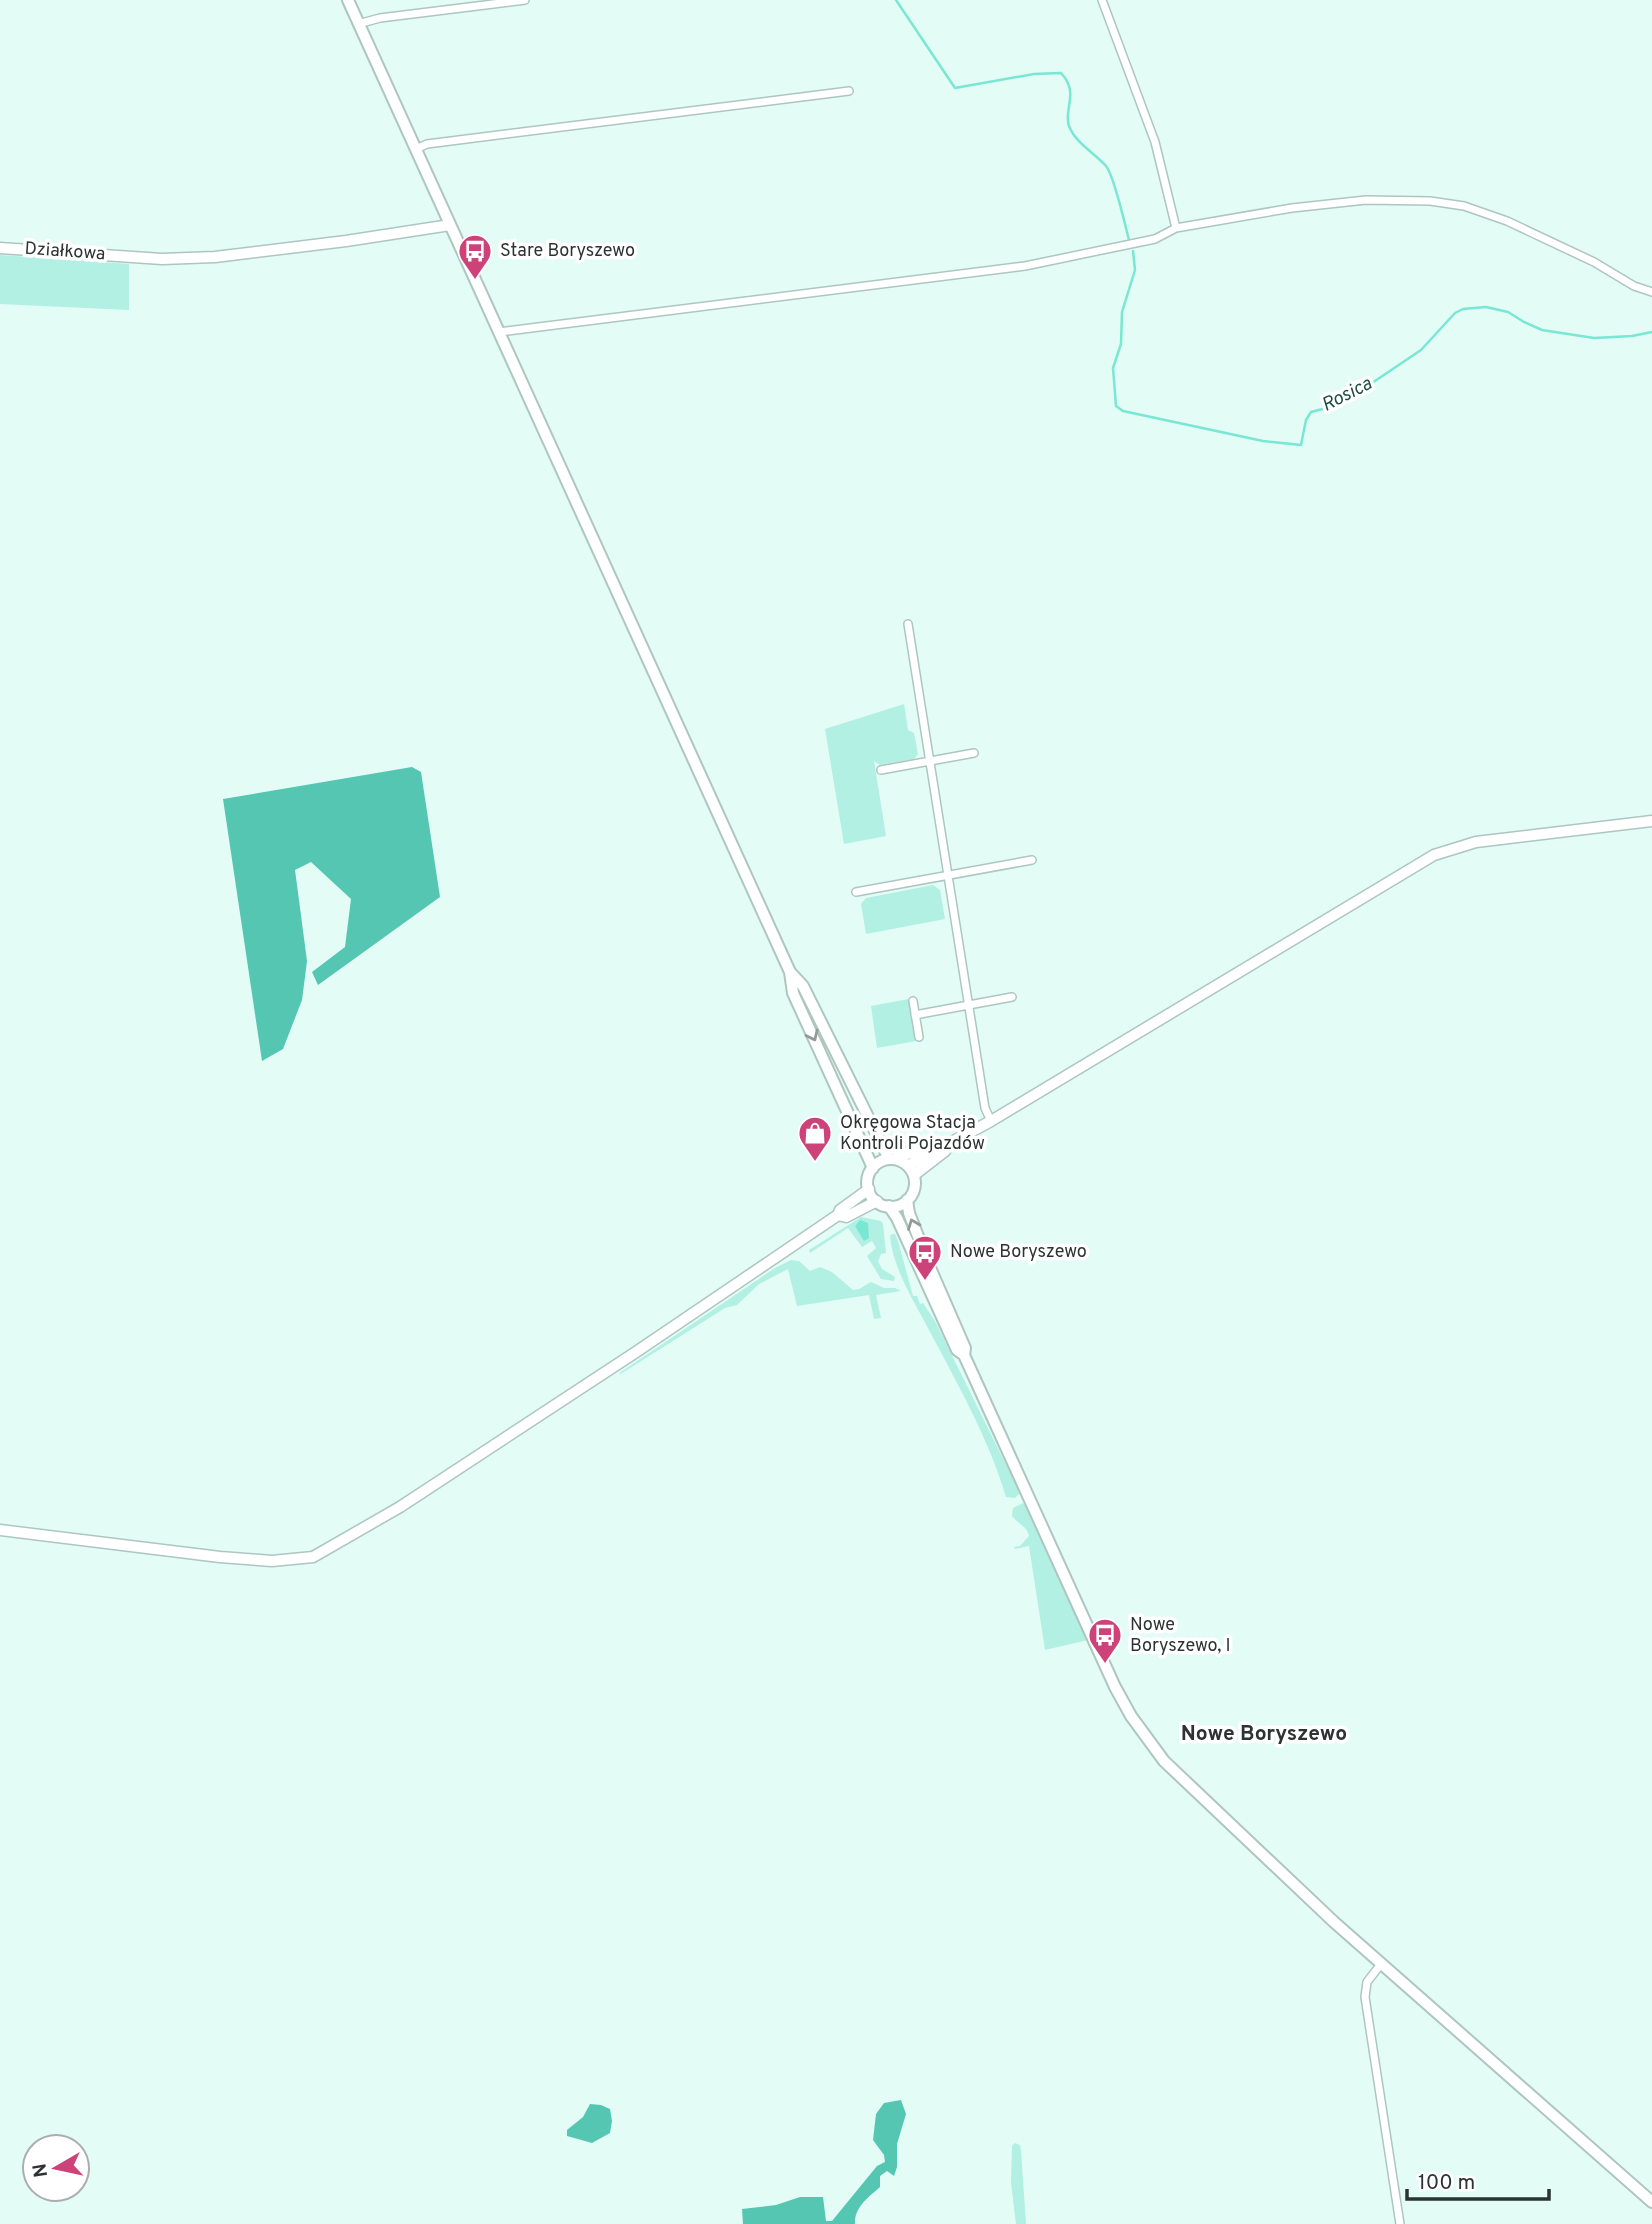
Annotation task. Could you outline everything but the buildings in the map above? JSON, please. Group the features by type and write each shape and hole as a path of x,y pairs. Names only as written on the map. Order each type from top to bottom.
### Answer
{"main road":[{"path":"348,0 790,972 793,993 873,1168"},
{"path":"790,972 803,986 889,1160"},
{"path":"889,1160 898,1160 911,1170 915,1186 907,1200 896,1206 877,1201 869,1189 868,1179 873,1168 881,1161 889,1160"},
{"path":"907,1200 909,1213 931,1270 965,1348 964,1354 1110,1676 1139,1728 1173,1771 1381,1964 1652,2202"},
{"path":"889,1206 897,1218 957,1350 964,1354"}],"street":[{"path":"358,23 525,0"},
{"path":"1102,0 1155,142 1176,228"},
{"path":"416,149 427,144 849,91"},
{"path":"499,332 1025,266 1155,239 1176,228 1339,202 1430,201 1464,206 1507,221 1652,292"},
{"name":"Działkowa","path":"0,248 162,259 215,257 450,225"},
{"path":"908,624 985,1108 991,1121"},
{"path":"881,770 974,753"},
{"path":"880,1144 906,1154 946,1144 991,1121 1440,853 1476,842 1652,821"},
{"path":"856,892 1032,860"},
{"path":"915,1015 1012,998"},
{"path":"913,1002 919,1037"},
{"path":"911,1170 945,1151 946,1144"},
{"path":"0,1530 220,1557 272,1561 313,1557 400,1507 636,1352 838,1215 869,1189"},
{"path":"838,1215 846,1217 877,1201"},
{"path":"1381,1964 1367,1982 1365,1997 1400,2224"}],"shaded area":[{"path":"0,255 129,264 129,310 0,304"},
{"path":"904,704 908,730 914,733 918,754 914,759 880,765 874,761 886,836 844,844 825,729"},
{"path":"412,767 421,772 440,897 318,985 312,972 345,947 351,899 311,862 295,870 307,961 302,1000 283,1049 262,1061 223,799"},
{"path":"933,885 940,890 945,919 866,934 861,904 866,898"},
{"path":"909,999 916,1041 877,1048 871,1006"},
{"path":"861,1217 881,1221 883,1224 886,1253 881,1254 878,1261 882,1269 895,1277 894,1281 881,1279 867,1256 876,1248 872,1241 862,1247 848,1228 810,1253 809,1250"},
{"path":"860,1220 868,1223 869,1238 864,1241 855,1226"},
{"path":"895,1234 898,1241 913,1296 917,1296 920,1304 923,1303 935,1321 1020,1493 1015,1498 1006,1497 972,1412 905,1285 895,1261 890,1236"},
{"path":"791,1260 799,1261 810,1271 820,1267 832,1272 853,1290 871,1282 901,1291 876,1295 881,1318 874,1319 869,1295 797,1306 788,1269 759,1284 737,1305 725,1308 619,1375 775,1268"},
{"path":"1023,1503 1088,1640 1045,1650 1029,1546 1014,1547 1020,1546 1029,1536 1012,1516 1013,1508"},
{"path":"901,2100 906,2114 897,2144 897,2167 894,2176 887,2171 880,2176 880,2187 860,2207 855,2224 743,2224 742,2209 776,2205 800,2197 823,2197 826,2221 832,2221 877,2166 885,2162 884,2155 873,2140 876,2114 884,2103"},
{"path":"590,2104 610,2109 610,2133 592,2143 567,2136 567,2130 583,2117"},
{"path":"1015,2143 1020,2145 1021,2151 1026,2224 1016,2224 1011,2183 1012,2146"}],"waterway":[{"name":"Rosica","path":"896,0 955,88 1034,74 1061,73 1069,87 1069,126 1076,138 1102,161 1109,171 1129,240"},
{"name":"Rosica","path":"1133,251 1135,270 1122,312 1121,344 1113,368 1116,406 1123,411 1263,441 1301,445 1306,420 1311,412 1334,406 1344,394 1369,385 1421,350 1455,313 1463,309 1486,307 1508,312 1542,330 1594,338 1652,332"}],"place":[{"name":"Stare Boryszewo","path":"475,281"},
{"name":"Okręgowa Stacja Kontroli Pojazdów","path":"815,1163"},
{"name":"Nowe Boryszewo","path":"925,1282"},
{"name":"Nowe Boryszewo, I","path":"1105,1665"}],"district":[{"name":"Nowe Boryszewo","path":"1264,1734"}]}
